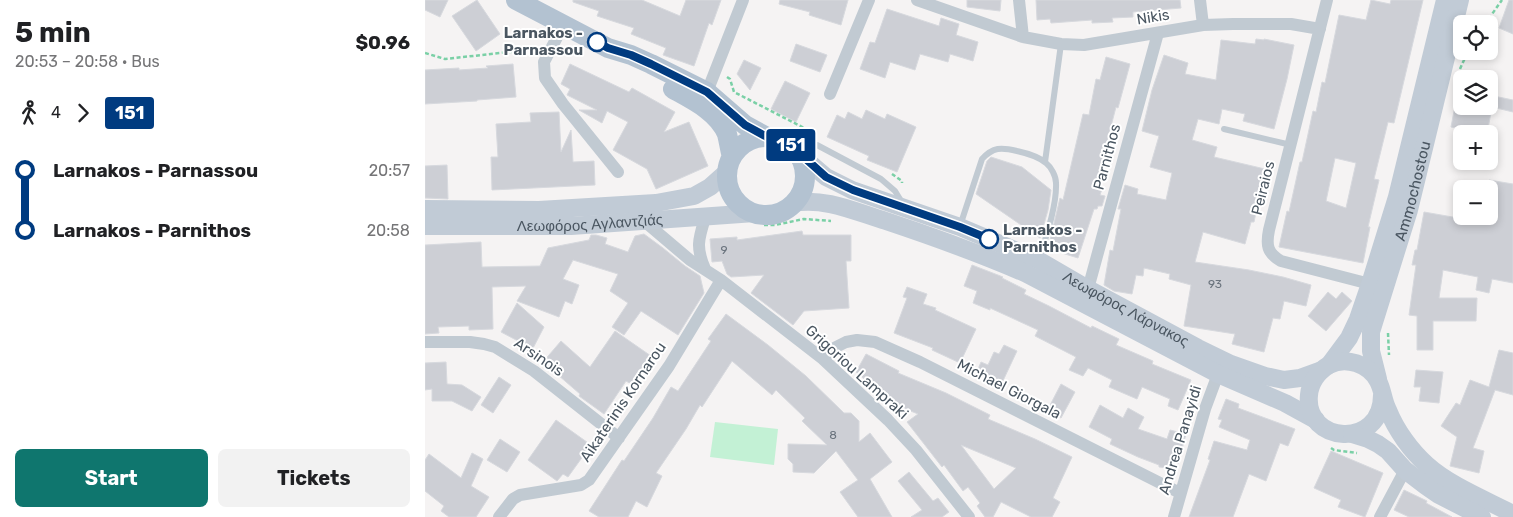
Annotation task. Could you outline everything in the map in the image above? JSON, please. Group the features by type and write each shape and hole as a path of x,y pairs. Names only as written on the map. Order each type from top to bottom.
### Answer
{"main road":[{"name":"Λεωφόρος Λάρνακος","path":"516,0 608,48 631,55 707,92 745,125 791,146 817,170 836,182 905,209 960,227 1038,260 1088,289 1231,364 1265,376 1284,380 1300,378 1341,362 1361,364 1371,372 1381,388 1388,410 1409,445 1429,467 1446,480 1513,514"},
{"name":"Ammochostou","path":"1326,367 1349,338 1358,319 1370,284 1397,197 1445,0"},
{"name":"Ammochostou","path":"1381,388 1371,351 1371,332 1409,210 1460,0"},
{"name":"Λεωφόρος Λάρνακος","path":"608,48 623,62 705,108 722,126 728,140 729,186 735,198 755,219 778,212 793,204 815,201 929,235 995,260 1027,274 1219,374 1285,402 1316,420 1332,432 1352,434 1369,439 1388,451 1405,470 1439,494 1482,517"},
{"path":"730,164 741,146 747,142 753,139 774,138"},
{"path":"793,204 802,192 805,181 804,164 799,154"},
{"name":"Λεωφόρος Αγλαντζιάς","path":"425,209 539,210 603,208 656,203 694,196 709,187 730,164"},
{"name":"Λεωφόρος Αγλαντζιάς","path":"425,226 571,226 706,215 755,219"},
{"path":"1316,420 1311,412 1309,396 1312,383 1326,367"},
{"path":"1352,434 1365,429 1377,418 1382,403 1381,388"}],"street":[{"path":"707,92 743,0"},
{"path":"830,94 869,0"},
{"name":"Nikis","path":"917,0 1023,37 1061,44 1084,45 1203,25 1291,24 1320,29"},
{"path":"1019,0 1023,37"},
{"path":"1200,0 1203,25"},
{"name":"Peiraios","path":"1327,0 1269,230 1268,249 1274,257 1281,261 1370,284"},
{"path":"564,24 544,62 545,78 618,172"},
{"name":"Parnithos","path":"1088,289 1158,33"},
{"path":"705,269 700,256 699,239 706,215"},
{"name":"Grigoriou Lampraki","path":"644,221 690,260 721,280 823,359 888,420 916,450 969,517"},
{"name":"Aikaterinis Kornarou","path":"499,517 513,499 520,494 581,485 589,480 669,366 721,280"},
{"name":"Michael Giorgala","path":"823,359 835,348 846,342 857,340 875,342 920,362 1180,493"},
{"name":"Arsinois","path":"425,342 471,342 495,347 534,370 619,438"},
{"name":"Andrea Panayidi","path":"1174,517 1205,409 1219,374"},
{"path":"1381,516 1405,470"}],"lane":[{"path":"1045,162 1061,44"},
{"path":"1224,129 1291,145"},
{"path":"774,138 801,140 817,145 881,179 895,191 905,209"},
{"path":"960,227 982,159 989,151 1007,149 1028,154 1045,162 1053,170 1057,182 1048,231 1038,260"}],"path":[{"path":"1491,15 1502,0"},
{"path":"425,53 445,59 551,47"},
{"path":"755,219 775,225 804,219 838,222"},
{"path":"1388,325 1389,360"}],"green space":[{"path":"715,422 778,429 774,465 710,457"}],"building":[{"path":"425,0 448,0 440,17 425,10"},
{"path":"477,0 500,34 476,51 452,16"},
{"path":"573,0 642,0 680,16 686,0 721,0 712,25 709,23 694,66 663,55 666,48 631,34 634,28 597,16 599,11 573,2"},
{"path":"780,0 848,0 841,25 809,15 810,12 779,4"},
{"path":"967,0 1001,0 1000,11 967,7"},
{"path":"1036,0 1180,0 1181,8 1133,12 1133,17 1112,18 1113,22 1092,23 1092,20 1051,23 1050,19 1037,20"},
{"path":"1371,0 1390,4 1391,0 1423,0 1394,123 1388,122 1374,179 1379,180 1368,227 1370,227 1363,263 1279,247 1300,162 1302,162 1313,111 1316,112 1322,82 1325,83 1339,15 1366,20","holes":["1335,158 1356,163 1346,208 1326,201"]},
{"path":"1509,0 1513,0 1513,34 1499,28"},
{"path":"887,9 939,26 941,18 959,24 956,35 978,42 973,61 950,54 948,62 920,54 915,70 890,62 885,78 860,69 870,42 875,43"},
{"path":"1256,39 1294,45 1274,129 1243,121 1245,114 1222,109 1219,124 1198,119 1192,140 1217,147 1214,157 1265,169 1254,222 1251,222 1245,244 1203,232 1195,262 1249,270 1311,285 1306,306 1284,301 1280,319 1273,318 1264,352 1232,344 1235,334 1184,326 1191,285 1169,279 1170,274 1144,268 1143,276 1136,275 1132,294 1114,291 1104,285 1110,250 1113,251 1121,209 1118,209 1125,185 1138,189 1137,194 1166,200 1172,173 1150,167 1159,136 1142,131 1152,90 1164,55 1188,63 1185,74 1216,80 1221,40 1255,44"},
{"path":"796,44 827,55 820,72 790,61"},
{"path":"1106,57 1130,64 1118,108 1116,107 1095,188 1102,189 1100,195 1105,196 1102,206 1094,209 1078,258 1049,249 1049,244 1060,198 1063,200 1083,114 1089,115 1096,79 1100,80"},
{"path":"744,60 761,68 750,90 737,74"},
{"path":"513,64 516,97 425,104 425,70 459,68 459,70"},
{"path":"570,64 629,92 632,88 675,112 664,132 689,122 708,166 656,189 647,169 613,150 628,122 607,111 602,123 579,110 597,110 567,95 570,89 561,84"},
{"path":"785,81 810,93 796,122 771,109"},
{"path":"1498,97 1513,100 1513,112 1498,108"},
{"path":"866,110 885,119 887,114 916,127 897,172 867,160 869,156 827,137 837,115 845,119 848,112 862,119"},
{"path":"559,112 561,152 571,130 573,162 594,161 595,185 492,190 491,157 498,157 496,124 531,122 530,113"},
{"path":"1453,115 1491,115 1489,125 1453,125 1453,127 1451,127"},
{"path":"991,157 1022,167 1051,190 1048,210 1040,238 976,194 987,161"},
{"path":"447,165 448,199 425,198 425,166"},
{"path":"1498,182 1513,184 1513,283 1492,279 1489,293 1476,290 1478,277 1443,270 1439,298 1477,298 1476,321 1433,321 1433,350 1417,350 1417,316 1409,315 1416,265 1412,265 1415,250 1417,250 1424,212 1453,217 1453,225 1498,225"},
{"path":"802,231 803,235 851,235 851,261 846,261 849,308 804,311 793,325 751,293 764,275 731,277 727,274 722,261 712,262 710,239 737,237 737,240"},
{"path":"644,234 700,276 704,293 678,335 641,311 624,335 612,327 628,303 610,291 618,274 573,260 563,279 579,285 572,304 565,301 559,317 517,301 526,286 492,287 493,329 469,330 469,326 438,327 439,333 425,334 425,245 481,242 482,267 540,266 548,248 589,240 591,235 596,235 607,238 605,244 628,252 635,236"},
{"path":"972,265 1003,277 1026,290 1024,294 1091,328 1092,326 1119,339 1116,345 1153,361 1152,364 1191,380 1178,410 1168,406 1170,399 1142,387 1137,399 1109,387 1112,380 1088,368 1083,376 1069,370 1076,357 1035,336 1038,330 990,308 990,310 973,303 977,291 964,286"},
{"path":"907,287 927,294 923,304 936,308 935,310 976,329 960,363 932,350 933,348 894,333 907,298 903,297"},
{"path":"1328,292 1336,299 1342,292 1352,301 1326,331 1308,316"},
{"path":"517,303 544,327 530,354 515,346 518,341 501,332"},
{"path":"726,314 806,376 844,413 851,413 859,421 859,442 870,433 892,462 870,479 892,517 858,517 840,492 858,480 836,451 814,473 793,472 793,464 788,459 788,444 827,445 802,421 805,418 776,390 772,395 732,361 702,407 700,405 656,473 662,476 647,507 636,501 628,517 599,517 589,511 622,460 624,461 653,418 671,387 678,391 711,341 708,339"},
{"path":"615,331 651,356 631,384 626,381 604,414 579,396 580,394 543,362 561,341 590,367"},
{"path":"1004,345 1017,351 1001,385 976,374 981,362 988,365 994,352 999,354"},
{"path":"1499,350 1513,353 1513,395 1495,390 1473,448 1484,451 1479,473 1450,466 1457,437 1441,426 1456,403 1460,405 1470,380 1489,387"},
{"path":"866,354 899,371 898,373 946,393 990,415 988,419 1072,457 1053,498 1060,502 1052,517 1031,517 1001,502 993,517 985,517 977,506 980,503 968,487 963,491 944,465 942,467 907,422 918,414 896,405 856,372","holes":["961,445 1016,468 994,489"]},
{"path":"446,362 447,384 462,385 481,397 472,411 452,401 432,401 432,389 425,390 425,363"},
{"path":"1416,370 1443,372 1439,403 1419,401 1421,387 1414,387"},
{"path":"499,377 511,385 493,413 481,405"},
{"path":"1061,384 1075,392 1061,418 1047,411"},
{"path":"1226,399 1239,404 1238,408 1295,429 1288,446 1280,443 1266,481 1249,474 1233,517 1189,517 1210,460 1208,459 1214,441 1247,450 1250,440 1219,427 1222,420 1218,419"},
{"path":"1100,405 1123,418 1128,408 1144,417 1138,429 1167,439 1170,430 1186,434 1178,464 1170,468 1159,467 1159,465 1110,444 1112,439 1089,427"},
{"path":"556,420 591,445 568,477 563,474 557,481 528,460"},
{"path":"500,439 520,452 507,472 487,460"},
{"path":"1331,451 1383,473 1365,517 1338,507 1341,500 1314,488"},
{"path":"472,453 483,459 471,486 489,497 476,517 449,517 441,511 444,506 425,491 425,460 429,454 461,478"},
{"path":"909,472 933,501 938,498 949,512 942,517 911,517 922,510 898,481"},
{"path":"1404,490 1427,501 1426,503 1452,517 1409,517 1394,510"}],"bus line":[{"name":"151","path":"597,42 651,64 707,92 745,125 756,132 787,142 826,177 853,190 989,239"}],"place":[{"name":"Larnakos - Parnassou","path":"597,42"},
{"name":"Larnakos - Parnithos","path":"989,239"}]}
